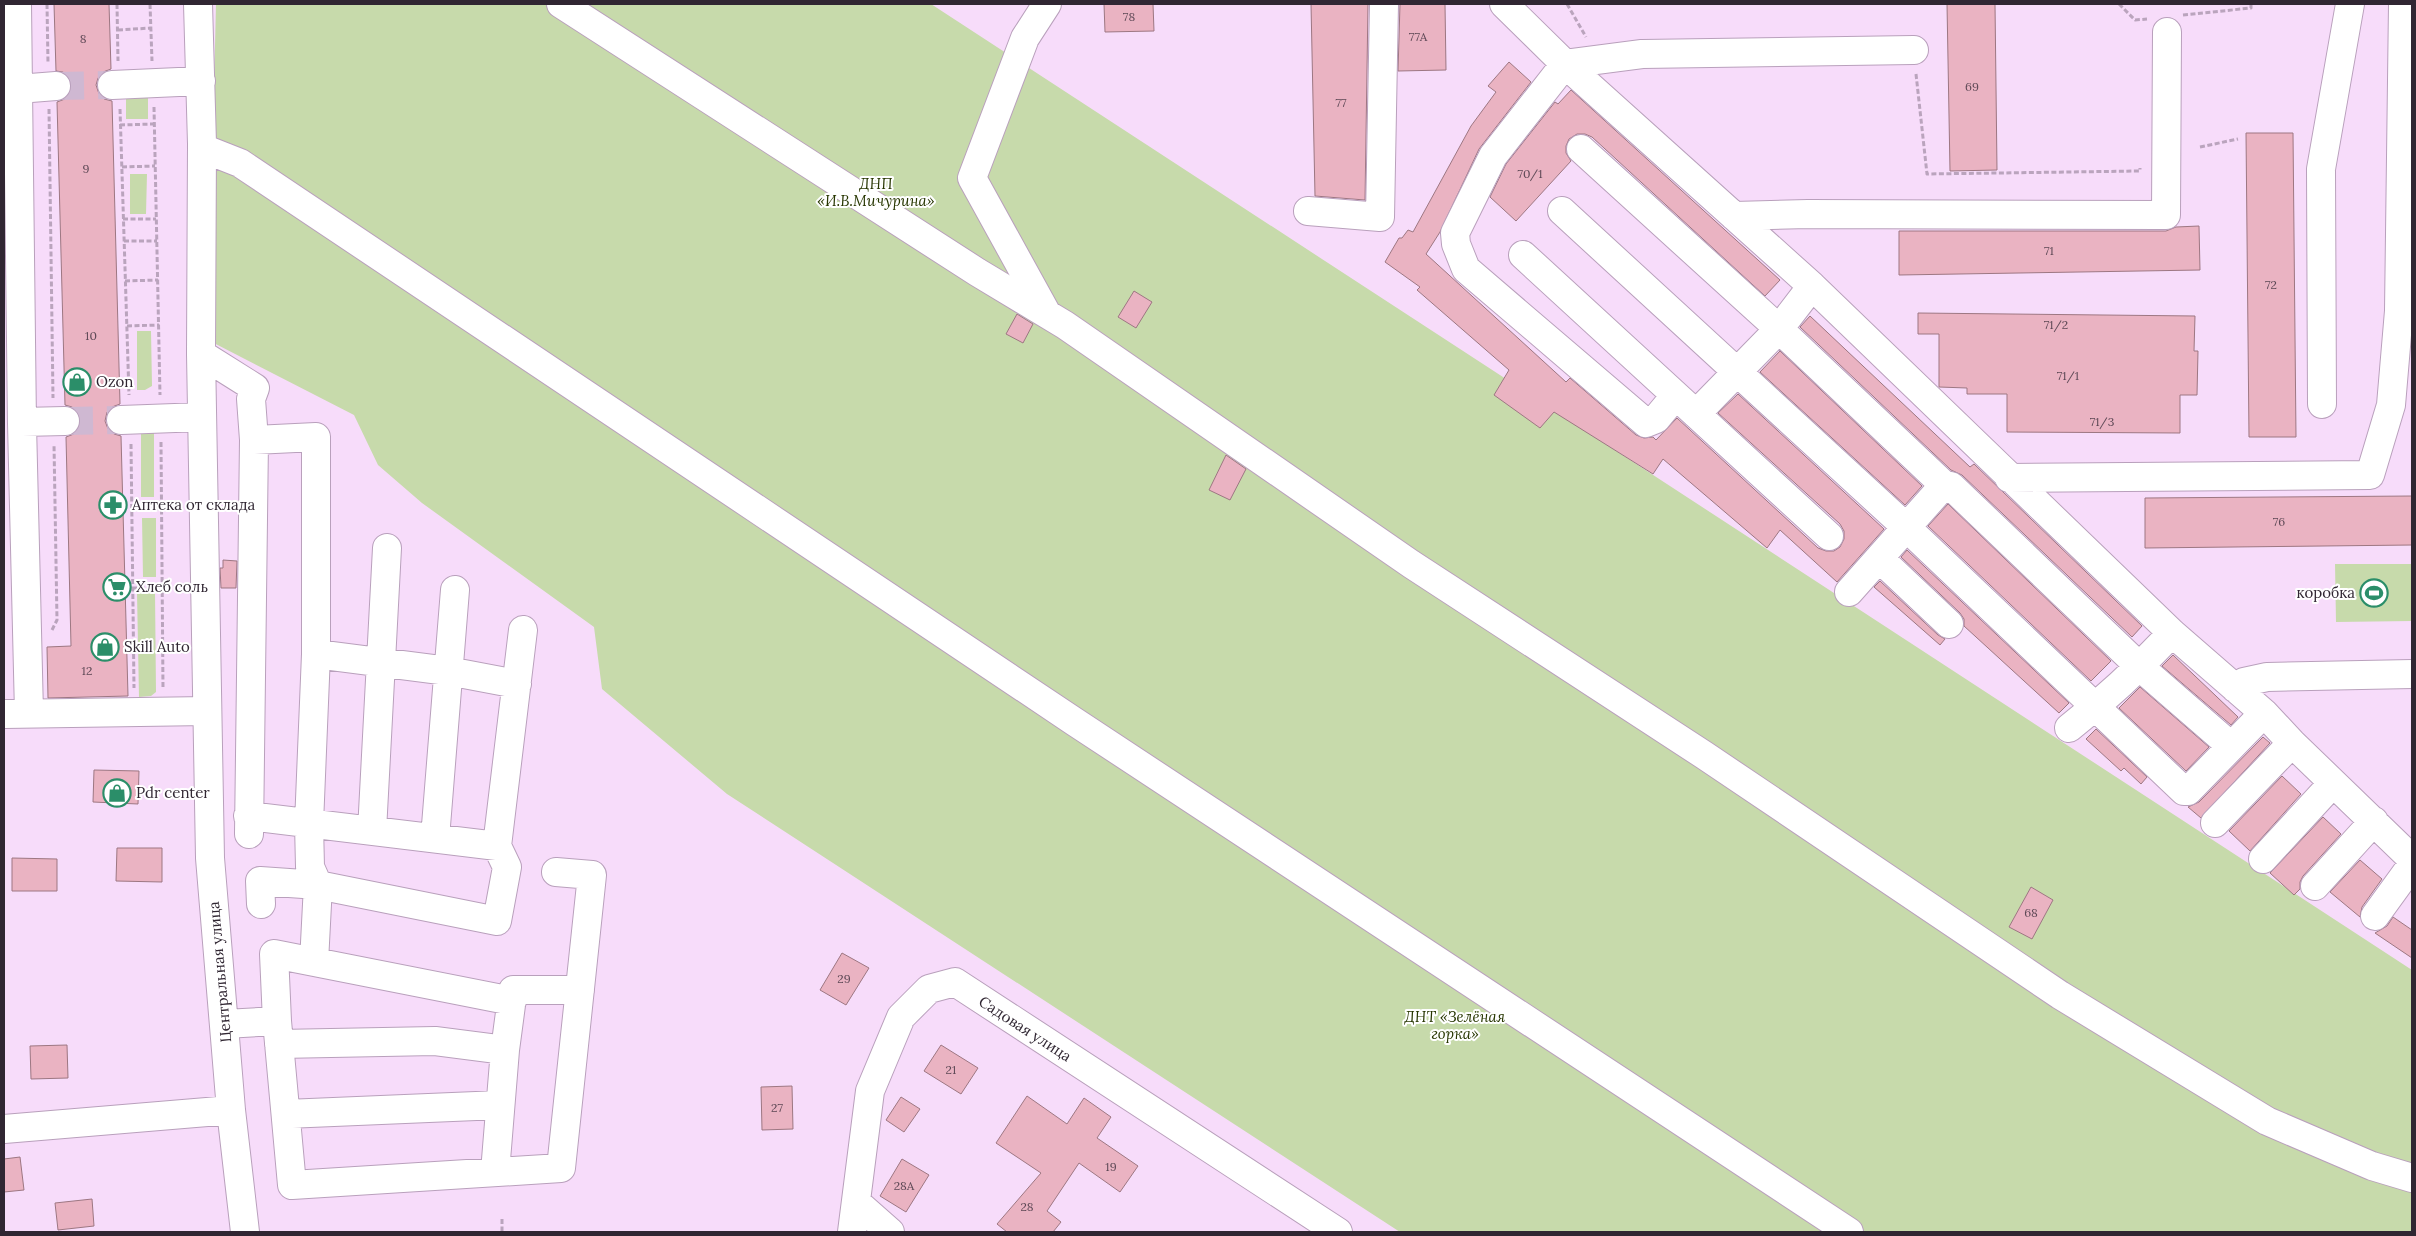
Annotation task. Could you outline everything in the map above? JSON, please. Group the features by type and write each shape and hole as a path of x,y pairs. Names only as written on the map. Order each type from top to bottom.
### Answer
{"street":[{"path":"17,4 22,422 16,713 207,711"},
{"name":"Центральная улица","path":"198,4 202,148 201,354 210,858 231,1110 246,1232"},
{"path":"561,4 977,272 1048,315 1411,564 1704,755 2060,995 2267,1121 2372,1166 2412,1178"},
{"path":"1047,4 1025,38 972,178 1048,315"},
{"path":"1308,211 1380,218 1384,4"},
{"path":"1504,4 1565,64 1812,286 2009,478 2172,632 2264,713 2292,743 2412,859"},
{"path":"2322,404 2321,169 2350,4"},
{"path":"2009,478 2370,475 2391,405 2399,311 2403,4"},
{"path":"1734,216 1808,214 2166,215 2166,32"},
{"path":"1675,396 1656,419 1646,423 1466,269 1456,244 1455,233 1493,156 1565,64 1642,54 1915,60"},
{"path":"115,85 201,81"},
{"path":"18,89 53,87"},
{"path":"202,148 240,163 1067,716 1849,1232"},
{"path":"1581,149 1778,329 1944,485 1951,486 2140,667 2231,746"},
{"path":"1562,211 1907,528 2097,706 2184,791 2188,791 2264,713"},
{"path":"1522,255 1829,536"},
{"path":"1696,414 1778,329 1812,286"},
{"path":"201,354 256,388 251,399 254,440 251,760 248,825 309,824 497,846"},
{"path":"125,420 202,417"},
{"path":"22,422 59,421"},
{"path":"254,440 316,437 316,654 309,824 310,867 318,885 314,962"},
{"path":"1849,592 1944,485"},
{"path":"372,831 387,548"},
{"path":"1880,559 1949,624"},
{"path":"435,838 455,590"},
{"path":"261,904 260,880 318,885 497,921 507,867 497,846 523,630"},
{"path":"2069,728 2097,706 2140,667 2172,632"},
{"path":"316,654 448,671 517,684"},
{"path":"2235,688 2244,682 2267,677 2412,674"},
{"path":"2215,823 2292,743"},
{"path":"2263,859 2333,783"},
{"path":"2315,886 2374,821"},
{"path":"2375,916 2412,865"},
{"path":"512,1001 274,954 278,1032 292,1185 561,1168 592,875 556,872"},
{"name":"Садовая улица","path":"852,1232 870,1091 902,1017 929,989 954,982 1338,1232"},
{"path":"495,1172 505,1050 513,990 580,990"},
{"path":"224,1024 278,1032 435,1041 505,1050"},
{"path":"286,1114 500,1106"},
{"path":"4,1129 231,1110"},
{"path":"856,1202 890,1232"}],"path":[{"path":"47,4 53,87 59,421 57,620 48,635"},
{"path":"118,4 115,85 120,125 127,326 125,420 131,509 134,694"},
{"path":"150,4 163,509 163,694"},
{"path":"1566,4 1583,34 1609,58"},
{"path":"118,30 151,28"},
{"path":"1915,60 1927,174 2140,171"},
{"path":"120,125 154,124"},
{"path":"2200,147 2238,139"},
{"path":"122,168 155,166"},
{"path":"123,219 156,219"},
{"path":"124,241 157,241"},
{"path":"125,281 158,280"},
{"path":"127,326 159,326"},
{"path":"131,509 163,509"},
{"path":"132,588 163,588"},
{"path":"502,1219 502,1232"}],"green space":[{"path":"216,4 931,4 2412,970 2412,1232 1400,1232 727,794 602,689 594,627 422,503 378,465 354,415 208,340"},
{"path":"148,92 148,119 126,119 126,93"},
{"path":"130,174 147,174 146,214 130,214"},
{"path":"137,331 151,331 152,386 145,390 137,390"},
{"path":"141,428 154,428 154,497 141,497"},
{"path":"142,518 156,518 156,577 143,577"},
{"name":"коробка","path":"2335,564 2412,564 2412,621 2336,622"},
{"path":"155,592 156,692 151,696 139,697 137,593"}],"building":[{"path":"54,4 109,4 111,69 103,72 98,78 96,85 99,94 104,99 112,101 120,404 112,407 107,412 105,421 108,429 114,434 121,436 128,696 48,698 47,647 71,646 66,437 74,434 81,421 78,412 72,407 65,405 57,102 65,99 70,93 72,85 69,77 63,72 56,71"},
{"path":"1104,4 1153,4 1154,31 1105,32"},
{"path":"1311,4 1368,4 1365,200 1315,196"},
{"path":"1400,4 1445,4 1446,70 1398,71"},
{"path":"1947,4 1995,4 1997,170 1950,171"},
{"path":"1509,62 1531,82 1479,149 1440,232 1426,254 1566,382 1570,378 1636,435 1644,438 1653,437 1656,440 1677,418 1818,548 1834,551 1840,547 1844,539 1844,531 1840,524 1718,413 1738,394 1884,529 1837,582 1780,530 1767,548 1663,459 1653,474 1554,412 1540,428 1494,395 1509,370 1417,290 1420,287 1385,262 1399,238 1402,238 1408,230 1413,232 1471,126 1496,92 1488,86"},
{"path":"1571,90 1780,280 1765,296 1592,137 1585,134 1577,134 1569,139 1566,153 1571,161 1516,221 1490,197 1506,164 1555,102 1558,104"},
{"path":"2246,133 2293,133 2296,437 2249,437"},
{"path":"2199,226 2200,270 1899,275 1899,231 2166,231 2176,227"},
{"path":"1134,291 1152,302 1136,328 1118,317"},
{"path":"1918,313 2195,316 2194,351 2198,351 2197,395 2180,395 2180,433 2007,432 2007,394 1967,394 1967,388 1939,387 1939,334 1918,334"},
{"path":"1017,314 1033,324 1023,343 1006,334"},
{"path":"1810,316 1970,467 1974,464 2142,626 2132,637 1962,475 1951,470 1800,327"},
{"path":"1780,351 1922,486 1905,505 1760,372"},
{"path":"1226,455 1246,469 1230,500 1209,490"},
{"path":"2412,496 2412,545 2145,548 2145,498"},
{"path":"1948,504 2111,661 2091,681 1928,526"},
{"path":"1907,550 2069,703 2059,713 1964,626 1964,619 1960,613 1901,557"},
{"path":"223,560 237,561 236,588 221,588 220,568 223,568"},
{"path":"1880,581 1938,635 1945,639 1940,645 1874,587"},
{"path":"2173,655 2238,717 2231,725 2162,666"},
{"path":"2140,687 2209,747 2186,771 2119,708"},
{"path":"2096,729 2147,777 2141,784 2124,768 2121,771 2086,739"},
{"path":"2263,737 2270,743 2201,818 2188,807 2199,802"},
{"path":"94,770 139,771 138,804 93,802"},
{"path":"2282,776 2301,794 2250,851 2229,831"},
{"path":"2323,817 2341,834 2303,876 2300,882 2300,889 2294,895 2270,873"},
{"path":"117,848 162,848 162,882 116,881"},
{"path":"12,858 57,859 57,891 12,891"},
{"path":"2360,860 2382,879 2362,907 2360,917 2330,892"},
{"path":"2031,887 2053,900 2032,939 2009,927"},
{"path":"2393,917 2412,930 2412,958 2375,933 2387,926"},
{"path":"842,953 869,968 846,1005 820,990"},
{"path":"67,1045 68,1078 31,1079 30,1046"},
{"path":"941,1045 978,1068 961,1094 924,1071"},
{"path":"792,1086 793,1129 762,1130 761,1087"},
{"path":"1027,1096 1067,1124 1084,1098 1111,1117 1097,1138 1138,1166 1120,1192 1079,1163 1047,1211 1061,1222 1053,1232 1007,1232 997,1224 1041,1173 996,1143"},
{"path":"901,1097 920,1109 904,1132 886,1120"},
{"path":"20,1157 24,1190 4,1192 4,1159"},
{"path":"902,1159 929,1175 906,1212 880,1196"},
{"path":"92,1199 94,1226 58,1230 55,1203"}],"tunnel":[{"path":"56,86 112,85"},
{"path":"65,421 121,420"}],"place":[{"name":"Ozon","path":"77,382"},
{"name":"Аптека от склада","path":"113,505"},
{"name":"Хлеб соль","path":"117,587"},
{"name":"коробка","path":"2374,593"},
{"name":"Skill Auto","path":"105,647"},
{"name":"Pdr center","path":"117,793"}],"park label":[{"name":"ДНП «И.В.Мичурина»","path":"876,192"},
{"name":"ДНТ «Зелёная горка»","path":"1455,1026"}]}
